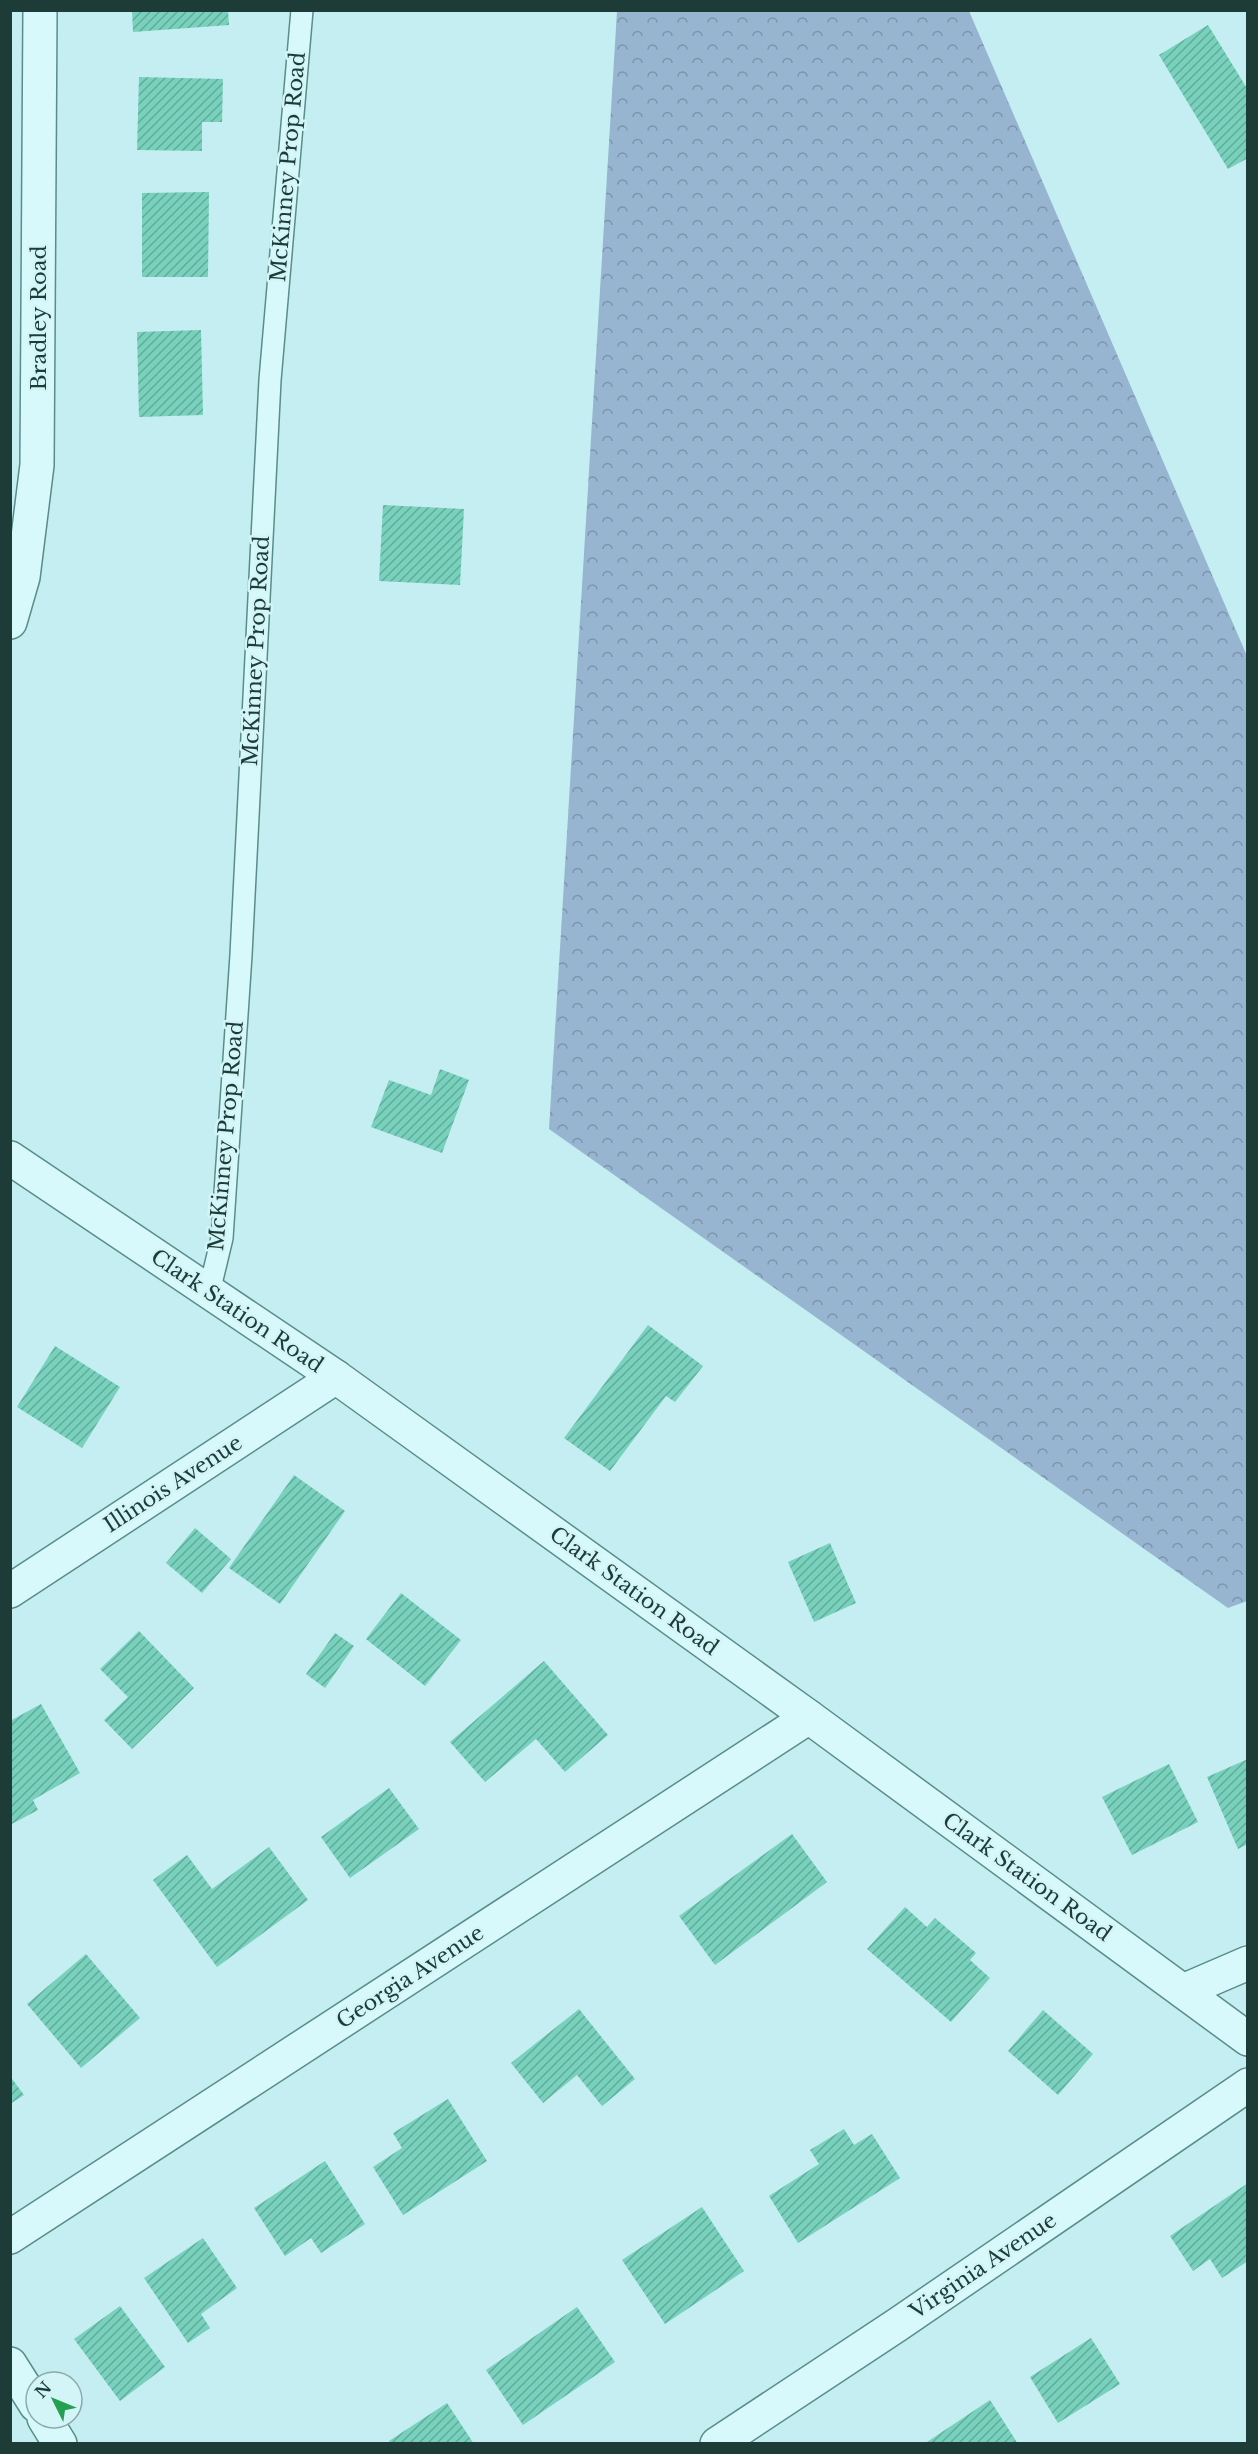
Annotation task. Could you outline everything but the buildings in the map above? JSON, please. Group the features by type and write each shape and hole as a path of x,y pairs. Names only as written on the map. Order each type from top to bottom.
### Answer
{"street":[{"name":"Bradley Road","path":"10,622 23,578 37,465 40,10"},
{"name":"Clark Station Road","path":"10,1158 336,1377 809,1717 1248,2039"},
{"name":"Illinois Avenue","path":"10,1591 336,1377"},
{"name":"Georgia Avenue","path":"10,2237 809,1717"},
{"path":"1183,1991 1248,1963"},
{"name":"Virginia Avenue","path":"717,2444 897,2325 1248,2085"},
{"path":"10,2364 24,2386"},
{"path":"51,2430 60,2444"}],"lane":[{"name":"McKinney Prop Road","path":"209,1292 222,1238 241,955 270,380 302,10"}],"green space":[{"path":"617,11 969,11 1247,656 1247,1601 1228,1608 549,1129"}]}
